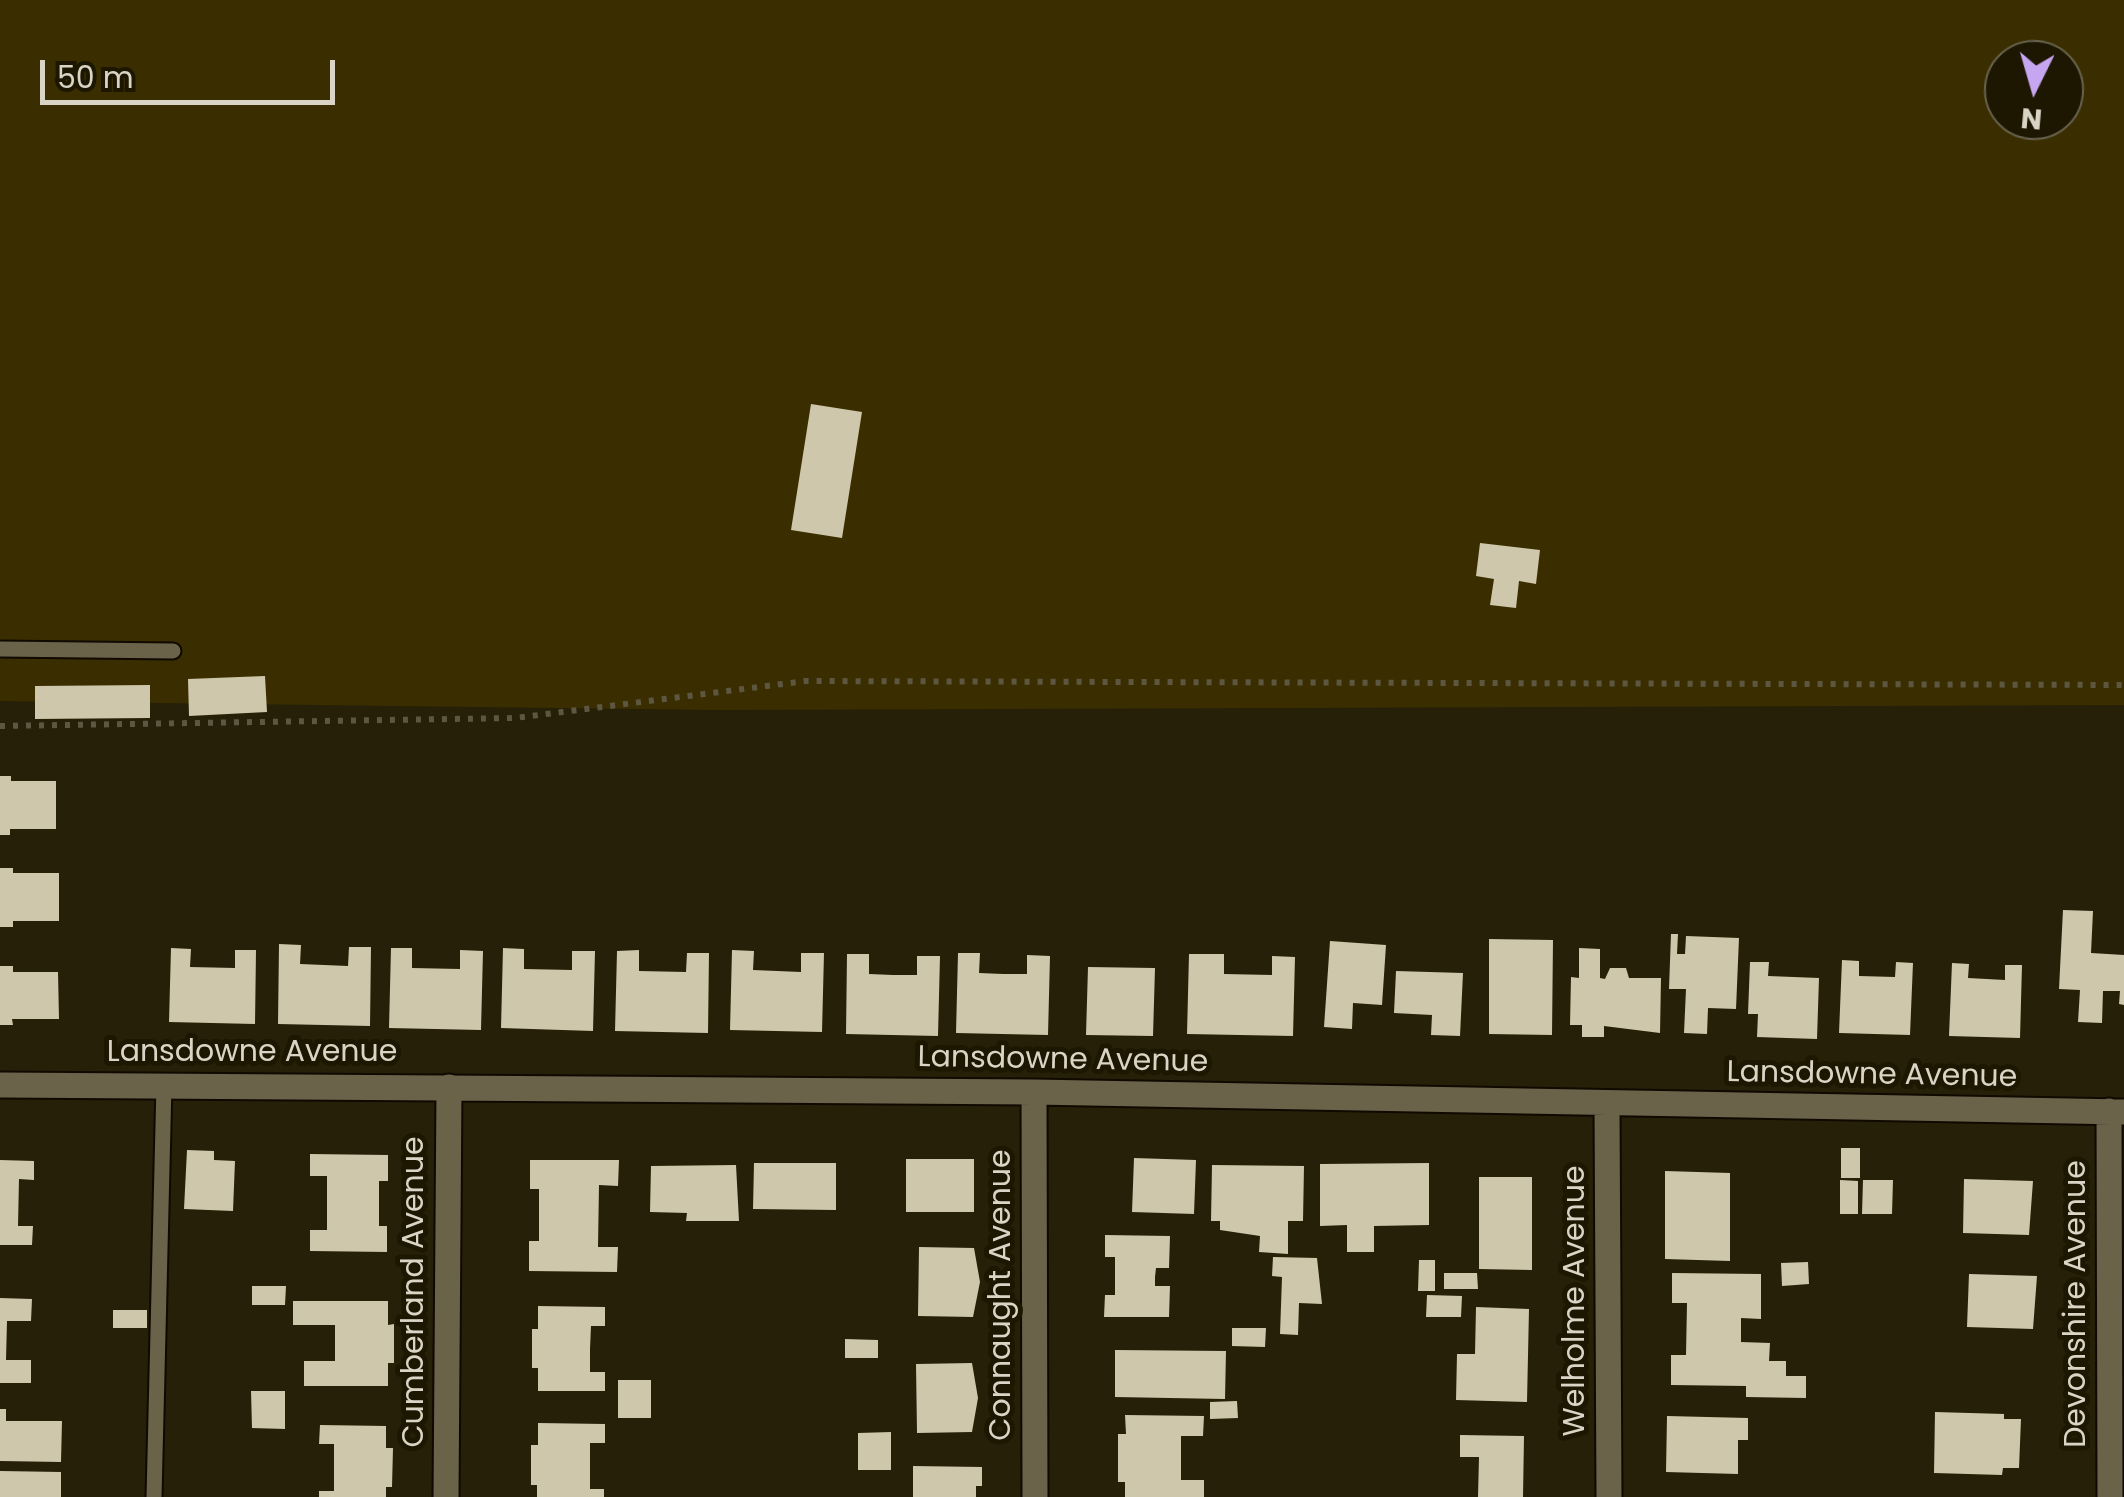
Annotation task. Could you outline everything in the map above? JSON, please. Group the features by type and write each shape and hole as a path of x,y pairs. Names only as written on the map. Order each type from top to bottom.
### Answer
{"street":[{"name":"Lansdowne Avenue","path":"0,1084 1034,1092 1607,1106 2116,1111"},
{"name":"Cumberland Avenue","path":"446,1497 448,1087"},
{"name":"Connaught Avenue","path":"1034,1092 1034,1497"},
{"name":"Welholme Avenue","path":"1607,1106 1610,1497"},
{"name":"Devonshire Avenue","path":"2110,1497 2116,1111"}],"lane":[{"path":"0,649 173,651"},
{"path":"154,1497 164,1084"}],"path":[{"path":"0,726 515,718 806,681 2124,685"}],"shaded area":[{"path":"0,0 2124,0 2124,705 717,710 0,701"}],"building":[{"path":"811,404 862,412 842,538 791,530"},
{"path":"1480,543 1540,550 1536,584 1519,581 1516,608 1490,605 1494,579 1476,576"},
{"path":"265,676 267,712 189,716 188,679"},
{"path":"150,685 150,718 35,719 35,686"},
{"path":"0,776 11,776 11,781 56,781 56,829 10,829 10,835 0,835"},
{"path":"0,868 13,868 13,873 59,873 59,921 13,921 13,927 0,927"},
{"path":"2063,910 2093,911 2091,953 2124,955 2124,1005 2119,1004 2120,991 2103,991 2102,1023 2078,1022 2080,990 2059,989"},
{"path":"1671,934 1678,934 1677,954 1685,954 1686,936 1739,938 1736,1009 1708,1008 1707,1034 1684,1033 1686,989 1669,989"},
{"path":"1489,939 1553,940 1552,1035 1489,1034"},
{"path":"1330,941 1386,945 1382,1005 1353,1003 1352,1029 1324,1027"},
{"path":"279,944 301,945 300,964 348,966 349,947 371,947 370,1026 278,1024"},
{"path":"171,948 191,949 190,967 235,968 235,950 256,950 255,1024 169,1022"},
{"path":"391,948 412,948 412,968 460,969 460,950 483,951 481,1030 389,1028"},
{"path":"503,948 524,949 524,969 572,970 572,951 595,951 593,1031 501,1028"},
{"path":"1579,948 1600,949 1600,978 1605,979 1610,968 1626,968 1629,978 1661,978 1660,1033 1604,1026 1604,1037 1582,1037 1582,1025 1570,1025 1571,977 1579,978"},
{"path":"639,950 639,971 686,972 687,953 709,953 708,1033 615,1031 617,951"},
{"path":"732,950 754,951 753,970 801,972 801,953 824,953 822,1032 730,1030"},
{"path":"958,953 980,953 979,973 1003,974 1027,974 1027,955 1050,956 1048,1035 956,1033"},
{"path":"847,954 869,954 869,974 893,975 917,975 917,956 940,956 938,1036 846,1034"},
{"path":"1189,954 1224,954 1224,974 1272,975 1272,956 1295,957 1293,1036 1187,1034"},
{"path":"1842,960 1859,961 1859,976 1895,977 1896,962 1913,963 1910,1035 1839,1033"},
{"path":"1750,962 1769,962 1768,976 1819,978 1817,1039 1757,1037 1758,1014 1748,1014"},
{"path":"1952,963 1969,964 1968,978 2005,980 2005,965 2022,965 2020,1038 1949,1036"},
{"path":"0,966 13,966 13,972 58,972 59,1019 12,1019 13,1025 0,1025"},
{"path":"1088,967 1155,968 1153,1036 1086,1035"},
{"path":"1396,971 1463,973 1460,1036 1431,1035 1432,1015 1394,1013"},
{"path":"1841,1148 1860,1148 1860,1178 1841,1178"},
{"path":"187,1150 214,1151 214,1160 235,1161 233,1211 184,1209"},
{"path":"310,1154 388,1155 388,1181 379,1181 379,1226 387,1226 387,1252 310,1251 310,1230 327,1230 327,1176 310,1176"},
{"path":"1134,1158 1196,1160 1194,1214 1132,1212"},
{"path":"906,1159 974,1159 974,1212 906,1212"},
{"path":"0,1160 34,1161 34,1180 19,1179 18,1226 33,1226 32,1245 0,1245"},
{"path":"530,1160 619,1160 618,1186 599,1185 598,1247 618,1247 617,1272 529,1271 529,1241 539,1241 539,1189 530,1189"},
{"path":"754,1163 836,1163 836,1210 753,1209"},
{"path":"1429,1163 1429,1225 1374,1226 1374,1252 1347,1252 1347,1225 1320,1226 1320,1164"},
{"path":"736,1165 739,1221 686,1221 687,1213 650,1212 651,1166"},
{"path":"1212,1165 1304,1166 1303,1221 1288,1221 1288,1254 1259,1252 1260,1236 1220,1230 1220,1221 1211,1221"},
{"path":"1665,1171 1730,1173 1730,1261 1665,1259"},
{"path":"1479,1177 1532,1177 1532,1270 1479,1269"},
{"path":"1964,1179 2033,1181 2029,1235 1963,1233"},
{"path":"1840,1180 1858,1181 1858,1214 1840,1214"},
{"path":"1863,1180 1893,1180 1892,1214 1862,1214"},
{"path":"1105,1235 1170,1236 1169,1268 1156,1268 1155,1277 1155,1286 1170,1286 1169,1317 1104,1317 1105,1295 1115,1295 1115,1257 1105,1257"},
{"path":"919,1247 974,1248 980,1282 973,1317 918,1316"},
{"path":"1273,1257 1317,1258 1322,1304 1299,1303 1298,1335 1280,1334 1282,1277 1272,1276"},
{"path":"1419,1260 1435,1260 1435,1291 1418,1291"},
{"path":"1808,1262 1809,1284 1782,1286 1781,1263"},
{"path":"1444,1273 1477,1273 1478,1289 1444,1289"},
{"path":"1672,1273 1761,1274 1761,1319 1741,1318 1741,1342 1770,1343 1769,1361 1786,1361 1786,1376 1806,1376 1806,1398 1746,1397 1746,1386 1671,1385 1671,1355 1686,1355 1687,1303 1672,1303"},
{"path":"1969,1274 2037,1276 2033,1329 1967,1327"},
{"path":"252,1286 286,1286 285,1305 252,1305"},
{"path":"1427,1295 1462,1296 1461,1317 1426,1317"},
{"path":"0,1298 32,1299 31,1321 7,1321 6,1360 31,1360 31,1383 0,1383"},
{"path":"293,1301 388,1301 388,1325 394,1324 394,1363 388,1363 388,1386 304,1386 304,1361 335,1361 335,1325 293,1325"},
{"path":"538,1306 605,1307 605,1326 591,1326 590,1372 605,1372 605,1391 538,1391 538,1368 532,1368 532,1329 538,1329"},
{"path":"1476,1307 1529,1309 1527,1402 1456,1400 1457,1354 1475,1354"},
{"path":"113,1310 147,1310 147,1328 113,1328"},
{"path":"1232,1328 1266,1328 1265,1347 1232,1346"},
{"path":"845,1339 878,1340 878,1358 845,1358"},
{"path":"1115,1350 1226,1351 1225,1399 1115,1397"},
{"path":"972,1363 978,1398 972,1432 917,1433 916,1364"},
{"path":"618,1380 651,1380 651,1418 618,1418"},
{"path":"251,1391 285,1391 285,1429 252,1428"},
{"path":"1237,1401 1238,1418 1210,1419 1210,1402"},
{"path":"0,1409 6,1409 6,1421 62,1421 61,1462 0,1461"},
{"path":"1935,1412 2004,1414 2004,1419 2021,1419 2019,1468 2003,1468 2002,1475 1934,1473"},
{"path":"1125,1415 1204,1416 1203,1436 1181,1436 1181,1480 1204,1480 1204,1497 1125,1497 1125,1482 1118,1482 1118,1434 1126,1434"},
{"path":"1667,1416 1748,1418 1748,1440 1738,1440 1738,1474 1666,1472"},
{"path":"538,1423 605,1424 605,1443 590,1443 590,1489 604,1489 604,1497 537,1497 537,1485 531,1485 531,1445 538,1445"},
{"path":"320,1425 386,1426 386,1448 393,1448 392,1487 386,1487 386,1497 319,1497 319,1491 334,1491 334,1444 319,1444"},
{"path":"891,1432 891,1470 858,1470 858,1433"},
{"path":"1460,1435 1524,1436 1523,1497 1478,1497 1479,1457 1460,1457"},
{"path":"913,1466 982,1467 982,1486 976,1486 976,1497 913,1497"},
{"path":"0,1471 61,1472 61,1497 0,1497"}]}
